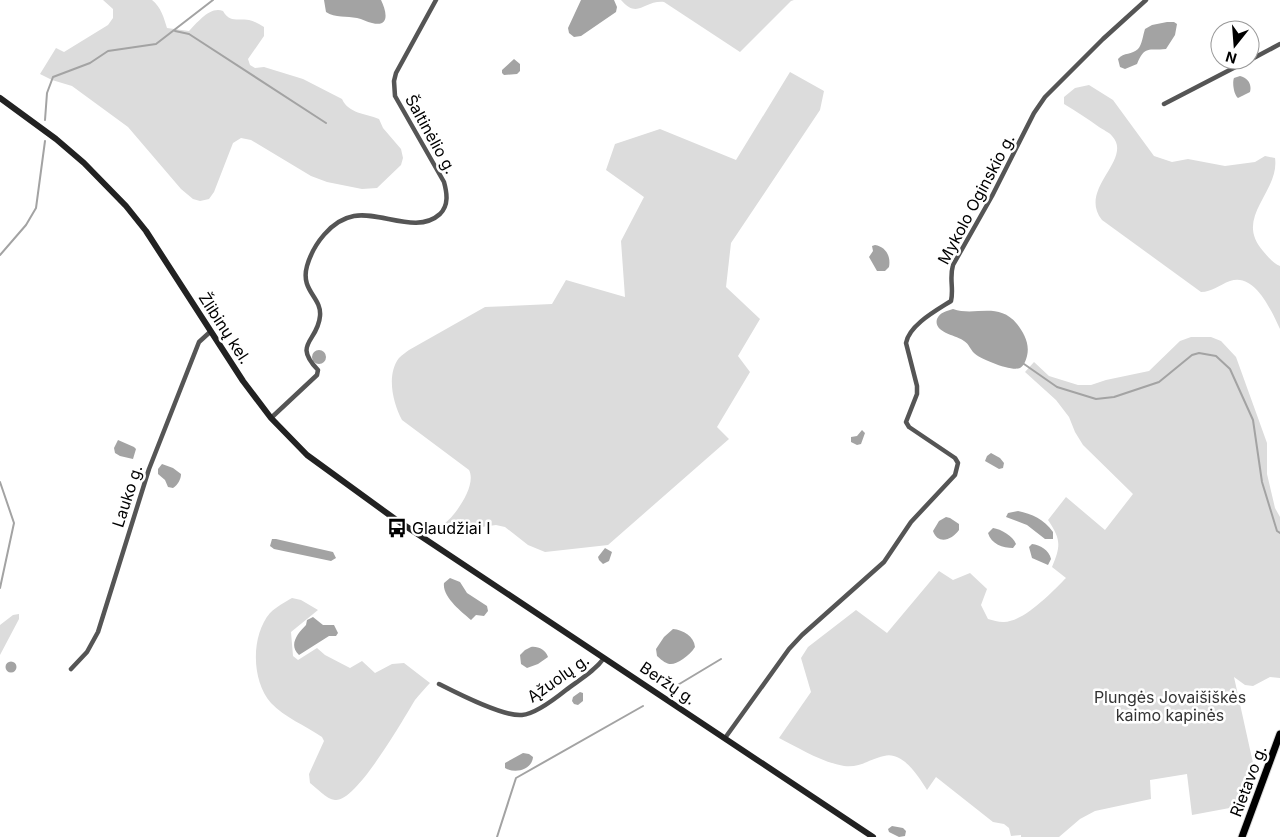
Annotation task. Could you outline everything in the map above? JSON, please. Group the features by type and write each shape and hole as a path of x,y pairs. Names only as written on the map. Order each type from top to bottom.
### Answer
{"main road":[{"name":"Žlibinų kel.","path":"0,98 84,163 126,206 164,259 243,382 270,418 292,441 319,464 395,519 447,552"},
{"name":"Beržų g.","path":"447,552 873,837"},
{"name":"Rietavo g.","path":"1242,837 1280,734"}],"street":[{"name":"Šaltinėlio g.","path":"270,418 318,375 318,370 307,358 306,353 308,342 318,324 320,310 307,286 306,272 310,256 326,233 333,225 353,216 375,216 407,222 427,221 442,212 445,206 447,196 444,182 395,96 394,89 398,68 436,0"},
{"name":"Mykolo Oginskio g.","path":"725,738 789,649 802,635 884,562 911,522 955,475 958,463 955,458 909,428 906,422 917,394 917,386 906,343 907,338 926,317 950,301 953,292 950,277 952,265 992,196 1034,113 1045,97 1103,39 1146,0"},
{"path":"1260,55 1280,44"},
{"path":"1164,104 1230,70"},
{"name":"Lauko g.","path":"71,669 87,652 98,632 142,488 199,342 210,332"},
{"name":"Ąžuolų g.","path":"439,684 467,698 511,714 523,715 553,700 598,666 604,658"}],"green space":[{"path":"103,0 152,0 160,9 167,28 189,31 209,13 218,10 223,11 231,19 249,20 264,27 264,36 248,59 250,65 255,68 264,67 303,79 342,99 349,108 379,119 383,128 401,149 403,158 401,165 377,188 362,189 327,182 311,176 251,140 241,138 233,143 214,192 209,199 200,201 193,199 181,189 128,127 72,86 40,74 56,48 64,52 108,25 113,18 113,9"},
{"path":"621,0 794,0 740,52 664,2 657,2 637,9 627,6"},
{"path":"790,72 824,91 820,110 731,243 726,287 760,319 738,356 750,372 717,427 729,439 608,545 545,552 528,545 505,527 496,525 460,530 444,527 444,524 454,514 464,499 471,476 469,470 402,420 392,389 393,372 399,358 409,350 485,307 552,304 566,280 625,297 621,241 644,197 606,170 615,144 660,129 736,160"},
{"path":"1089,85 1113,100 1154,156 1172,162 1188,159 1225,166 1255,162 1265,156 1275,158 1275,170 1255,216 1253,227 1255,239 1263,251 1273,262 1280,266 1280,329 1261,295 1247,282 1239,280 1230,281 1212,290 1201,292 1102,220 1096,208 1096,197 1112,165 1117,145 1109,133 1064,104 1064,97 1075,88"},
{"name":"Plungės Jovaišiškės kaimo kapinės","path":"1191,337 1211,337 1221,341 1236,357 1267,443 1267,474 1275,508 1280,517 1280,678 1270,677 1253,686 1245,685 1234,677 1253,763 1235,807 1192,815 1187,774 1150,780 1151,799 1095,811 1080,819 1059,837 1011,836 1009,828 1004,824 993,822 936,777 927,790 910,766 898,757 884,756 860,765 844,766 819,758 779,738 811,692 801,658 808,647 856,610 887,633 939,571 953,580 970,573 987,589 981,605 988,619 1003,622 1011,621 1037,605 1066,578 1052,567 1058,543 1055,532 1048,520 1066,497 1105,530 1133,494 1083,445 1069,417 1056,400 1025,372 1034,362 1049,376 1078,385 1091,385 1149,371 1180,341"},
{"path":"292,598 301,600 318,610 291,632 293,656 298,660 317,648 325,655 350,668 362,661 375,673 392,664 404,663 430,683 415,700 367,774 344,797 335,800 325,796 310,783 309,774 324,741 322,737 289,717 271,703 264,694 257,671 257,645 259,633 264,622 272,611"},
{"path":"19,614 19,619 0,655 0,625 13,615"}],"shaded area":[{"path":"324,0 381,0 386,17 385,21 378,24 357,18 333,15 326,12"},
{"path":"581,0 614,0 617,7 616,12 581,36 574,37 569,33 568,28"},
{"path":"1167,22 1177,24 1175,35 1166,49 1145,51 1137,64 1125,69 1120,67 1118,59 1138,49 1145,29 1152,25"},
{"path":"514,59 520,64 520,71 517,74 504,75 502,70"},
{"path":"1240,76 1249,82 1250,92 1238,98 1234,92 1233,80"},
{"path":"875,245 885,250 888,256 889,267 885,271 877,271 869,257 873,251 872,246"},
{"path":"953,309 961,311 994,311 1010,317 1020,327 1027,343 1028,352 1023,366 1016,369 1004,367 977,356 964,341 942,331 937,324 938,317 942,313"},
{"path":"319,350 324,352 326,357 324,362 319,364 314,362 312,357 314,352"},
{"path":"862,430 865,433 861,444 857,445 851,442 851,437 857,436"},
{"path":"118,440 136,449 133,459 115,453 114,448"},
{"path":"991,453 1000,458 1004,463 1003,468 999,469 985,461"},
{"path":"162,464 173,468 181,474 179,482 173,488 168,487 165,480 158,474 158,469"},
{"path":"1018,511 1042,520 1053,532 1053,539 1045,539 1027,525 1006,517 1008,513"},
{"path":"946,517 959,524 959,530 945,540 938,538 933,531 939,521"},
{"path":"993,528 1003,531 1012,538 1016,544 1013,548 1001,546 992,540 988,533"},
{"path":"272,539 333,552 336,558 331,561 274,549 270,546"},
{"path":"1032,544 1041,547 1048,553 1051,559 1048,565 1032,558 1029,547"},
{"path":"605,548 612,552 609,561 603,564 598,557"},
{"path":"450,578 460,582 467,593 487,606 488,611 484,616 476,615 471,620 453,604 444,588 444,583"},
{"path":"313,617 323,625 334,625 338,633 336,636 329,636 299,655 294,647 295,639 306,625 307,620"},
{"path":"673,629 687,634 693,640 695,647 683,659 669,664 657,656 656,649 664,637"},
{"path":"531,647 541,649 548,657 538,664 527,668 521,664 520,655"},
{"path":"11,661 17,667 11,673 5,667"},
{"path":"580,692 583,693 583,701 578,705 574,704 572,701 573,697"},
{"path":"523,753 533,757 530,765 518,771 505,768 505,763"},
{"path":"892,826 903,828 906,831 905,836 899,837 889,832 888,829"}],"waterway":[{"path":"45,120 47,93 53,77 90,63 108,51 156,44 213,0"},
{"path":"175,31 189,34 326,123"},
{"path":"0,255 26,225 36,208 45,141"},
{"path":"1024,364 1057,387 1096,399 1114,397 1159,382 1192,355 1199,353 1216,356 1230,369 1253,420 1262,482 1277,531 1280,533"},
{"path":"0,482 14,523 0,588"},
{"path":"671,689 721,659"},
{"path":"497,837 516,778 643,706"}],"place":[{"name":"Glaudžiai I","path":"397,528"}]}
